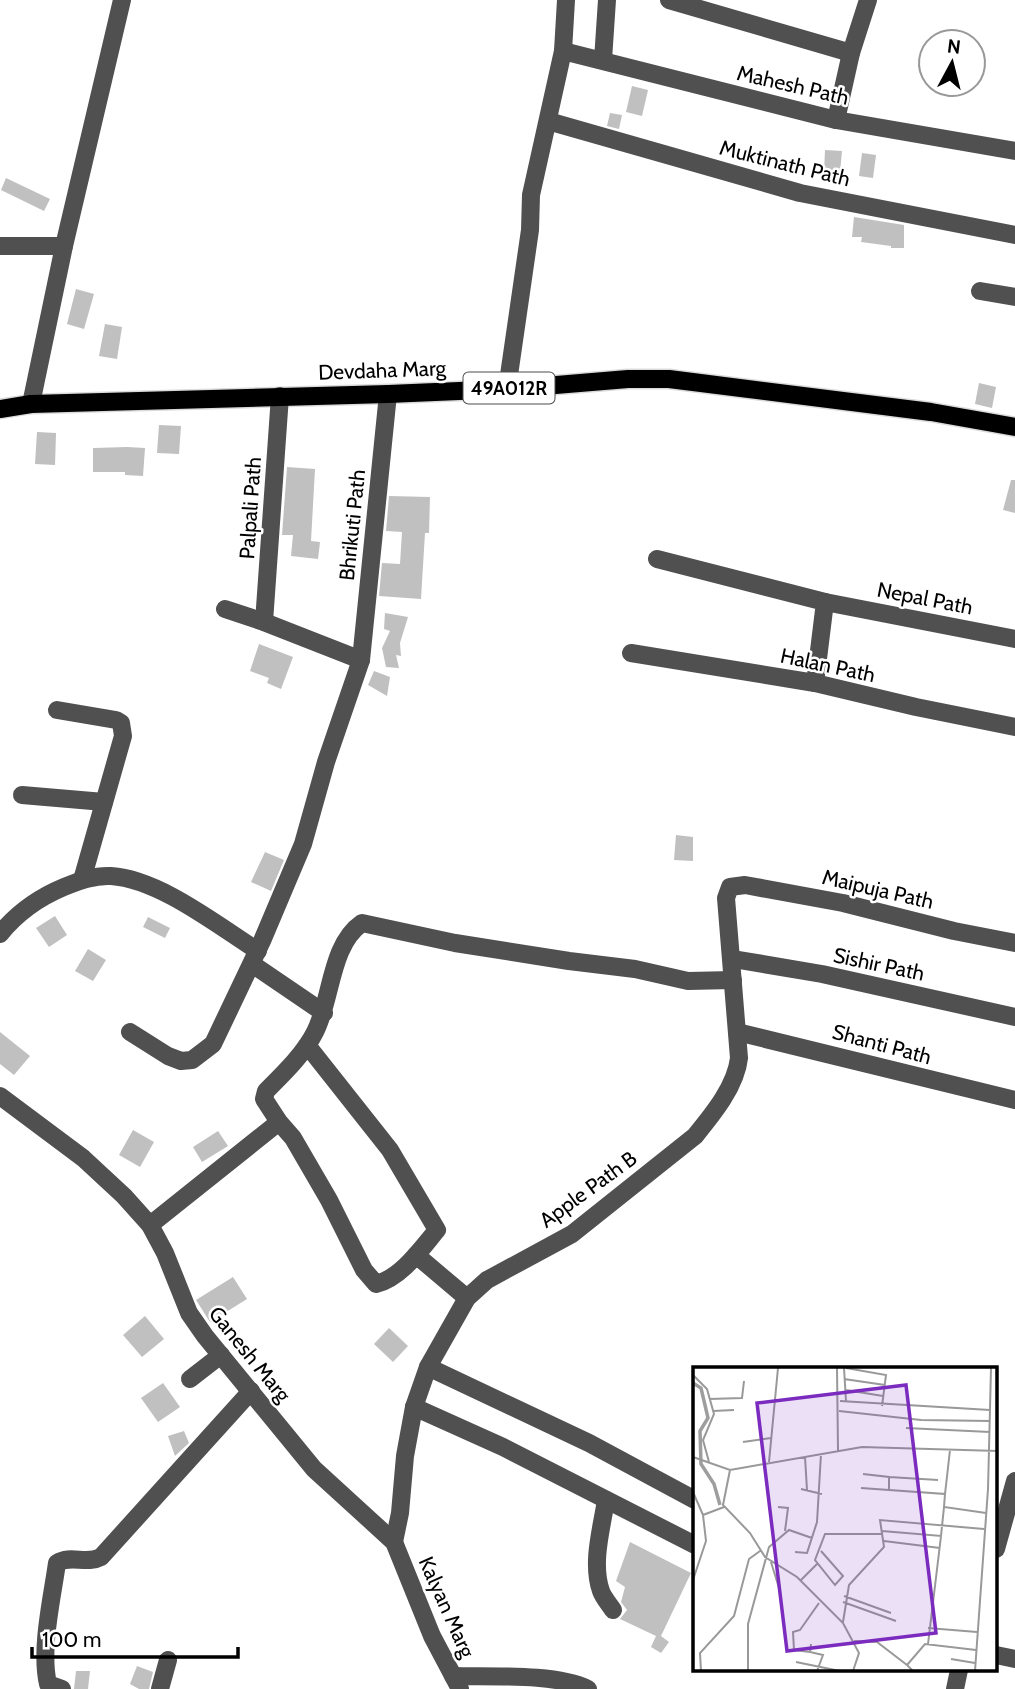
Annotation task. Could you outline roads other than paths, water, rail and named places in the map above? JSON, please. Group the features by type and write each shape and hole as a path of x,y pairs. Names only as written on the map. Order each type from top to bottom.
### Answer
{"main road":[{"name":"Devdaha Marg","path":"0,409 31,404 388,394 628,379 669,379 931,412 1015,427"}],"street":[{"path":"31,404 64,246 122,0"},
{"path":"507,388 530,230 531,195 563,51 566,0"},
{"path":"603,60 607,0"},
{"path":"669,0 851,53"},
{"path":"836,120 851,53 868,0"},
{"name":"Mahesh Path","path":"563,51 836,120 1015,151"},
{"name":"Muktinath Path","path":"548,121 800,193 1015,235"},
{"path":"0,246 64,246"},
{"path":"980,291 1015,297"},
{"name":"Bhrikuti Path","path":"130,1031 181,1060 192,1060 213,1044 255,957 303,844 326,762 361,660 388,394"},
{"name":"Palpali Path","path":"264,622 280,396"},
{"name":"Nepal Path","path":"657,559 825,602 1015,639"},
{"path":"816,683 825,602"},
{"path":"225,609 361,660"},
{"name":"Halan Path","path":"631,653 816,683 1015,727"},
{"path":"57,710 121,723 123,736 82,880"},
{"path":"22,795 104,802"},
{"path":"0,934 9,922 45,895 82,880 109,876 135,880 164,892 255,957 324,1013"},
{"name":"Maipuja Path","path":"730,887 745,885 842,903 1015,943"},
{"name":"Apple Path B","path":"394,1542 414,1407 428,1367 467,1298 487,1280 572,1234 695,1136 738,1070 733,958 726,898 730,887"},
{"path":"307,1045 390,1150 437,1230 416,1255 388,1279 376,1284 371,1280 293,1138 264,1099 265,1091 307,1045 324,1013 337,962 350,931 362,923 455,943 635,969 688,981 733,979"},
{"name":"Sishir Path","path":"733,958 822,974 1015,1017"},
{"name":"Shanti Path","path":"737,1031 1015,1100"},
{"name":"Ganesh Marg","path":"0,1096 83,1158 124,1196 150,1225 165,1253 189,1313 221,1355 314,1469 394,1542"},
{"path":"150,1225 279,1122"},
{"path":"416,1255 467,1298"},
{"path":"190,1379 221,1355"},
{"path":"428,1367 589,1443 693,1499"},
{"path":"62,1689 48,1684 46,1673 48,1631 57,1563 70,1559 92,1562 101,1556 251,1391"},
{"path":"414,1407 503,1447 693,1544"},
{"path":"998,1542 1015,1481"},
{"path":"606,1500 598,1576 601,1592 613,1610"},
{"name":"Kalyan Marg","path":"394,1542 432,1636 456,1683"},
{"path":"160,1689 168,1660"},
{"path":"456,1683 552,1679 588,1689"}]}
